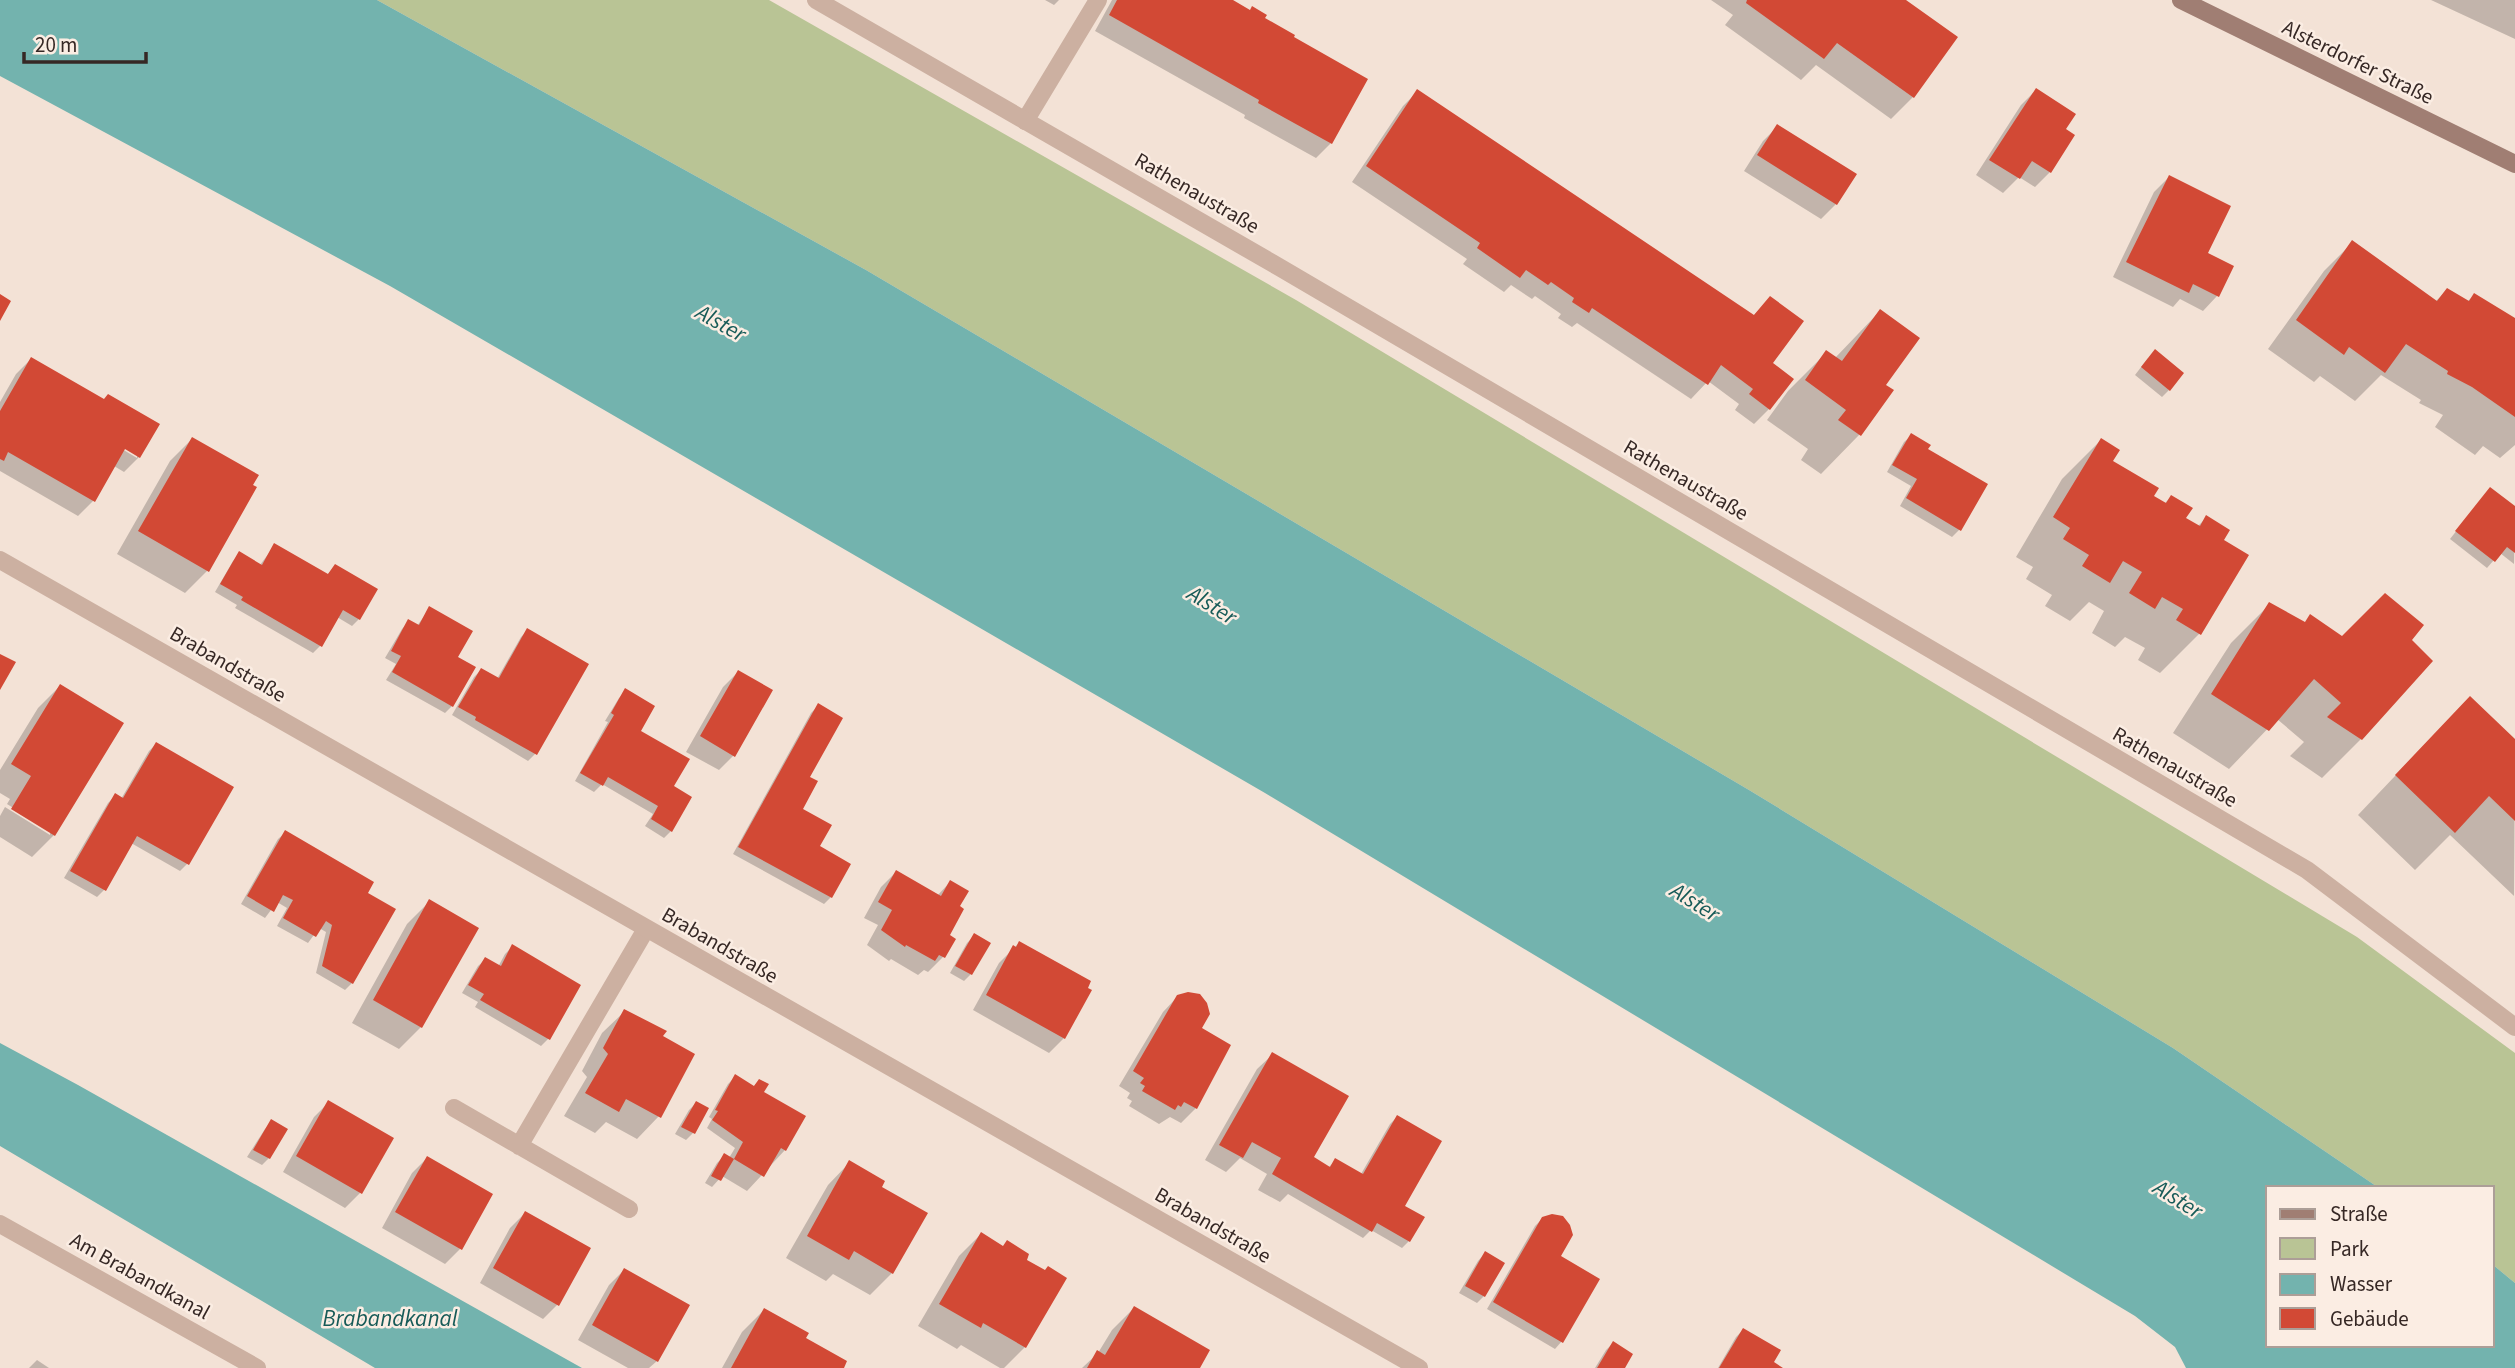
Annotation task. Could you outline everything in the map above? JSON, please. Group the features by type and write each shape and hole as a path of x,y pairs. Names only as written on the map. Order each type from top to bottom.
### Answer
{"street":[{"name":"Rathenaustraße","path":"816,0 1279,267 2307,870 2515,1027"},
{"path":"1025,121 1098,0"},
{"name":"Alsterdorfer Straße","path":"2181,0 2515,164"},
{"name":"Brabandstraße","path":"0,560 1419,1368"},
{"path":"519,1146 646,929"},
{"path":"454,1108 629,1209"},
{"name":"Am Brabandkanal","path":"0,1224 257,1368"}],"green space":[{"path":"377,0 769,0 1296,300 2357,937 2515,1053 2515,1283 2494,1266 2494,1186 2376,1186 2173,1048 1749,790 866,270"}],"water":[{"name":"Alster","path":"0,0 377,0 866,270 1749,790 2173,1048 2376,1186 2266,1186 2266,1347 2494,1347 2494,1266 2515,1283 2515,1368 2186,1368 2175,1347 2135,1316 1265,793 390,286 0,76"},
{"name":"Brabandkanal","path":"0,1043 582,1368 375,1368 0,1146"}],"building":[{"path":"1117,0 1233,0 1250,10 1252,6 1267,15 1265,18 1295,35 1294,37 1368,79 1332,144 1109,15"},
{"path":"1747,0 1906,0 1958,37 1914,98 1837,43 1824,59 1746,3"},
{"path":"2036,88 2076,114 2066,129 2075,135 2051,173 2032,161 2020,179 1989,160"},
{"path":"1417,89 1754,315 1770,296 1804,321 1773,363 1794,379 1770,410 1749,394 1753,389 1721,365 1708,385 1592,308 1589,313 1572,302 1574,298 1551,282 1548,285 1526,270 1520,278 1477,248 1480,243 1366,166"},
{"path":"1777,124 1857,174 1837,205 1757,155"},
{"path":"2169,175 2231,206 2208,253 2234,266 2219,297 2193,284 2189,293 2126,262"},
{"path":"2352,240 2437,301 2447,288 2469,301 2474,293 2515,318 2515,417 2472,387 2447,374 2448,371 2406,344 2385,373 2349,347 2344,355 2296,320"},
{"path":"0,294 11,301 0,321"},
{"path":"1880,309 1920,338 1886,385 1894,390 1861,436 1838,420 1846,410 1805,380 1826,350 1842,361"},
{"path":"2155,349 2184,373 2170,391 2141,367"},
{"path":"31,357 104,399 108,394 160,424 140,458 125,449 95,502 8,452 4,461 0,459 0,411"},
{"path":"1911,433 1931,445 1928,449 1988,484 1961,531 1906,498 1917,479 1892,465"},
{"path":"192,437 259,475 253,485 257,487 209,572 138,531"},
{"path":"2101,438 2120,450 2113,461 2159,488 2154,496 2166,503 2171,495 2193,508 2186,518 2200,526 2206,515 2230,530 2224,540 2249,555 2201,635 2176,620 2183,609 2162,597 2155,609 2129,593 2142,572 2123,561 2110,583 2082,566 2089,555 2063,539 2070,528 2053,517"},
{"path":"2490,487 2515,506 2515,553 2507,547 2495,562 2455,531"},
{"path":"274,543 328,574 335,564 378,589 360,620 343,610 322,647 241,600 243,597 220,584 239,551 262,565"},
{"path":"2385,593 2424,625 2412,640 2433,661 2362,740 2327,717 2341,703 2314,679 2269,731 2211,694 2269,602 2305,622 2310,614 2342,636"},
{"path":"429,606 473,631 458,657 476,667 453,707 392,672 401,656 391,651 408,619 419,625"},
{"path":"527,628 589,664 537,755 475,720 476,717 458,707 481,668 499,678"},
{"path":"0,654 16,662 0,690"},
{"path":"738,670 773,690 735,757 700,736"},
{"path":"60,684 124,723 55,836 11,809 31,776 11,764"},
{"path":"625,688 655,706 641,731 690,759 674,786 692,797 672,832 651,819 658,806 608,777 603,786 580,773 614,715 611,713"},
{"path":"2470,696 2515,739 2515,821 2489,796 2455,833 2395,775"},
{"path":"818,703 843,718 810,777 818,781 803,809 832,825 820,846 851,864 832,898 738,847"},
{"path":"156,742 234,787 189,865 137,836 106,891 70,871 115,793 123,798"},
{"path":"285,830 374,882 368,893 396,909 353,984 322,966 332,925 326,921 316,937 283,918 293,900 283,895 274,912 247,896"},
{"path":"896,870 941,896 950,880 969,891 960,906 964,909 950,935 956,939 945,958 939,955 935,961 906,945 905,947 881,930 892,910 878,902"},
{"path":"429,899 479,928 422,1028 373,1000"},
{"path":"974,933 991,943 972,975 955,966"},
{"path":"1019,941 1091,981 1088,988 1092,990 1065,1039 986,995 1013,945 1016,947"},
{"path":"512,944 581,985 550,1040 480,1000 484,994 468,985 485,957 501,966"},
{"path":"1188,992 1200,994 1207,1003 1210,1014 1202,1028 1231,1045 1197,1109 1184,1102 1175,1110 1142,1091 1145,1086 1140,1083 1144,1078 1133,1071 1177,995"},
{"path":"624,1009 667,1031 663,1036 695,1054 661,1118 626,1099 619,1112 585,1093 608,1054 603,1048"},
{"path":"1272,1052 1349,1096 1314,1157 1330,1167 1335,1158 1363,1174 1397,1115 1442,1141 1405,1206 1425,1217 1410,1242 1377,1223 1372,1232 1272,1174 1281,1158 1252,1142 1243,1158 1219,1145"},
{"path":"735,1074 754,1086 759,1079 769,1084 764,1092 806,1116 786,1151 781,1148 764,1177 734,1159 743,1142 712,1120"},
{"path":"328,1100 394,1138 362,1194 296,1156"},
{"path":"696,1101 709,1108 695,1134 681,1127"},
{"path":"271,1119 288,1129 270,1159 253,1150"},
{"path":"724,1153 734,1159 721,1181 711,1176"},
{"path":"427,1156 493,1194 462,1250 395,1212"},
{"path":"849,1160 885,1181 882,1187 928,1213 893,1274 854,1251 849,1260 807,1236"},
{"path":"525,1211 591,1248 559,1306 493,1268"},
{"path":"1552,1214 1563,1216 1573,1235 1561,1256 1600,1279 1563,1343 1493,1302 1542,1217"},
{"path":"981,1232 1003,1246 1007,1240 1029,1254 1027,1260 1045,1270 1048,1266 1067,1278 1026,1348 983,1323 981,1328 939,1304"},
{"path":"1485,1251 1505,1263 1485,1297 1465,1286"},
{"path":"624,1268 690,1305 658,1362 592,1325"},
{"path":"1134,1306 1210,1350 1200,1368 1087,1368 1097,1350 1105,1355"},
{"path":"764,1308 809,1333 806,1338 847,1361 844,1368 731,1368"},
{"path":"1743,1328 1781,1350 1774,1362 1783,1368 1719,1368"},
{"path":"1613,1341 1633,1354 1625,1368 1597,1368"}]}
